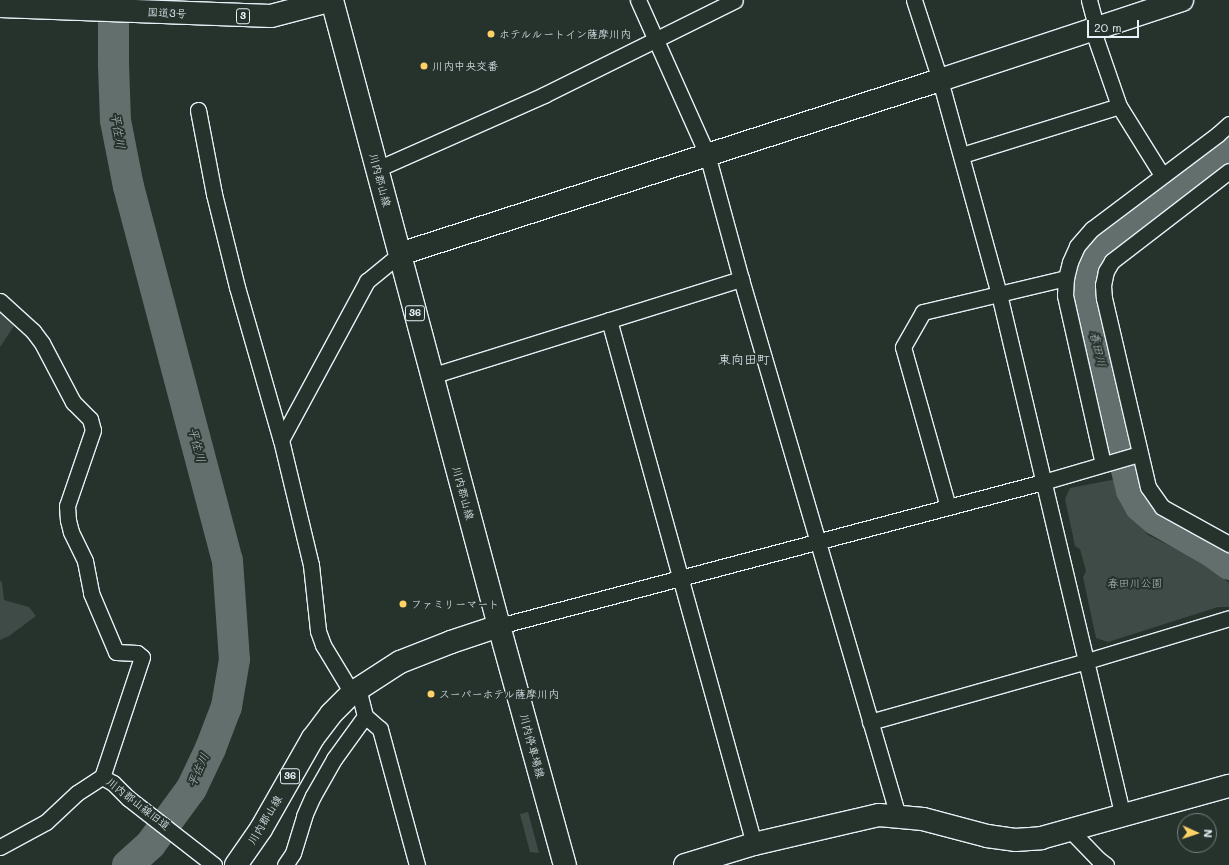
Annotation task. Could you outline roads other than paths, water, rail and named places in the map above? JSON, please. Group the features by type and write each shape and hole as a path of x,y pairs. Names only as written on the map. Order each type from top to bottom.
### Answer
{"main road":[{"name":"国道3号","path":"0,6 68,10 271,16 332,0"},
{"name":"川内郡山線","path":"236,865 261,829 313,738 331,714 355,690 406,660 451,642 499,626 431,376 332,0"},
{"path":"400,254 1095,30 1182,0"},
{"name":"川内停車場線","path":"499,626 565,865"},
{"path":"685,865 754,844 864,817 879,815 923,819 987,836 1015,840 1041,838 1071,831 1228,789"}],"street":[{"path":"638,0 707,154 741,279 898,816"},
{"path":"377,169 544,96 735,0"},
{"path":"914,0 940,80 962,156 999,294 1123,816"},
{"path":"1089,0 1095,30 1119,106 1162,175"},
{"path":"962,156 1119,106"},
{"path":"198,110 214,194 237,287 281,440 312,565 318,632 323,645 355,690 365,716 380,729 418,865"},
{"path":"1107,463 1065,295 1066,278 1077,246 1092,229 1218,134 1229,124"},
{"path":"1229,171 1112,261 1106,271 1103,285 1104,298 1137,455 1148,487 1162,507 1229,544"},
{"path":"281,440 367,280 400,254"},
{"path":"948,507 903,347 923,312 1066,278"},
{"path":"431,376 741,279"},
{"path":"0,301 33,331 42,343 73,402 90,419 93,430 67,506 68,520 71,532 85,561 91,593 116,652 137,653 142,657 102,777"},
{"path":"609,320 754,844"},
{"path":"499,626 1043,482 1137,455"},
{"path":"870,722 1087,661 1229,618"},
{"path":"285,865 293,853 304,816 313,796 334,759 365,716"},
{"name":"川内郡山線旧道","path":"0,847 46,822 78,793 102,777 113,783 128,798 214,865"},
{"path":"1071,831 1098,859 1106,865"}],"waterway":[{"name":"平佐川","path":"113,0 115,120 128,186 227,560 234,659 226,706 210,748 191,788 150,844 127,865"},
{"name":"春田川","path":"1229,147 1206,170 1095,253 1085,290 1091,326 1131,490 1140,506 1155,519 1211,551 1229,564"}],"place":[{"name":"ホテルルートイン薩摩川内","path":"491,34"},
{"name":"川内中央交番","path":"424,66"},
{"name":"ファミリーマート","path":"403,604"},
{"name":"スーパーホテル薩摩川内","path":"431,694"}],"district":[{"name":"東向田町","path":"744,359"}],"park label":[{"name":"春田川公園","path":"1135,583"}]}
